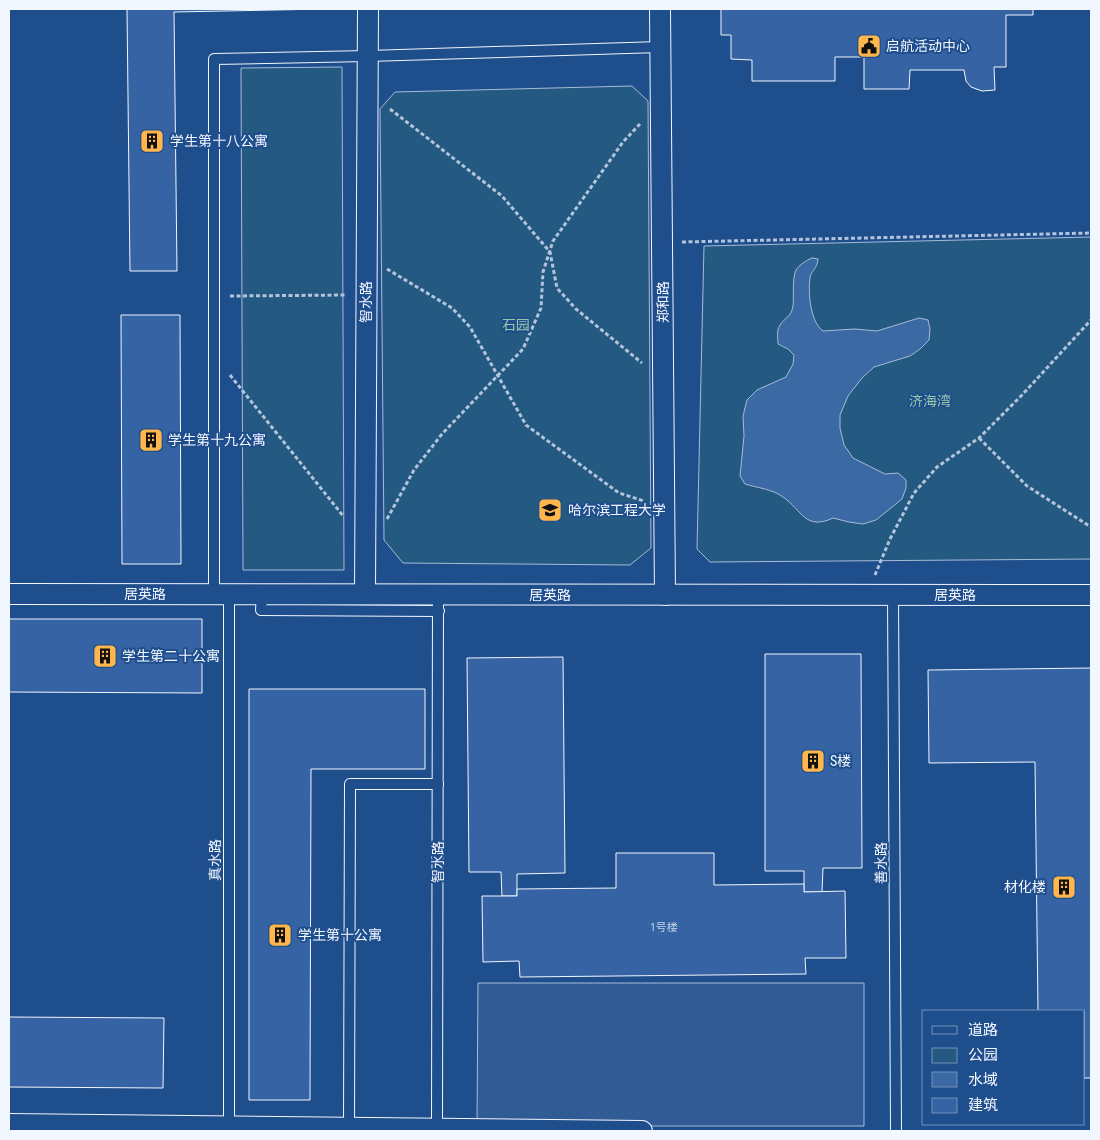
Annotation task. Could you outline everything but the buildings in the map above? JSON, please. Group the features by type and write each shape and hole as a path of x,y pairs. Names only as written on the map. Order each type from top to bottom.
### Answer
{"street":[{"name":"智水路","path":"365,594 368,9"},
{"name":"郑和路","path":"660,9 665,595"},
{"name":"居英路","path":"9,594 365,594 438,603 665,595 1091,595"},
{"path":"9,1124 642,1131"}],"lane":[{"path":"368,56 660,47"},
{"name":"真水路","path":"229,1126 221,594 214,355 214,59 368,56"},
{"path":"262,594 262,610 438,603"},
{"name":"善水路","path":"893,595 896,1131"},
{"name":"智水路","path":"437,1129 438,603"},
{"path":"350,1128 350,784 438,784"}],"path":[{"path":"368,92 502,196 550,252 557,288 576,309 663,381"},
{"path":"383,527 414,470 442,434 523,349 540,308 543,272 553,241 623,142 639,124 661,113"},
{"path":"662,242 1091,233"},
{"path":"367,258 452,308 470,327 526,425 619,494 640,501 664,503"},
{"path":"214,297 366,295"},
{"path":"867,595 890,539 914,493 937,467 979,438 1022,396 1091,320"},
{"path":"214,355 365,542"},
{"path":"979,438 1027,486 1091,527"}],"green space":[{"path":"342,67 344,570 243,570 241,68"},
{"name":"石园","path":"632,86 648,101 651,548 630,565 403,563 384,540 380,109 395,92"},
{"name":"济海湾","path":"1091,237 1091,559 710,562 697,549 704,246"}],"shaded area":[{"path":"478,983 864,983 864,1126 477,1126"}],"water":[{"path":"812,258 818,259 810,278 811,306 815,321 823,331 855,329 877,331 919,318 928,320 930,329 929,340 920,349 910,356 874,367 862,378 848,396 840,415 840,428 844,445 853,458 885,474 898,473 906,480 906,488 902,499 876,520 863,524 833,518 816,522 810,520 779,494 745,484 740,476 744,436 743,416 747,400 757,390 786,377 793,364 794,355 788,349 778,344 778,330 792,310 796,270"}],"place":[{"name":"启航活动中心","path":"869,46"},
{"name":"学生第十八公寓","path":"152,141"},
{"name":"学生第十九公寓","path":"151,440"},
{"name":"哈尔滨工程大学","path":"550,510"},
{"name":"学生第二十公寓","path":"105,656"},
{"name":"S楼","path":"813,761"},
{"name":"材化楼","path":"1064,887"},
{"name":"学生第十公寓","path":"280,935"}]}
